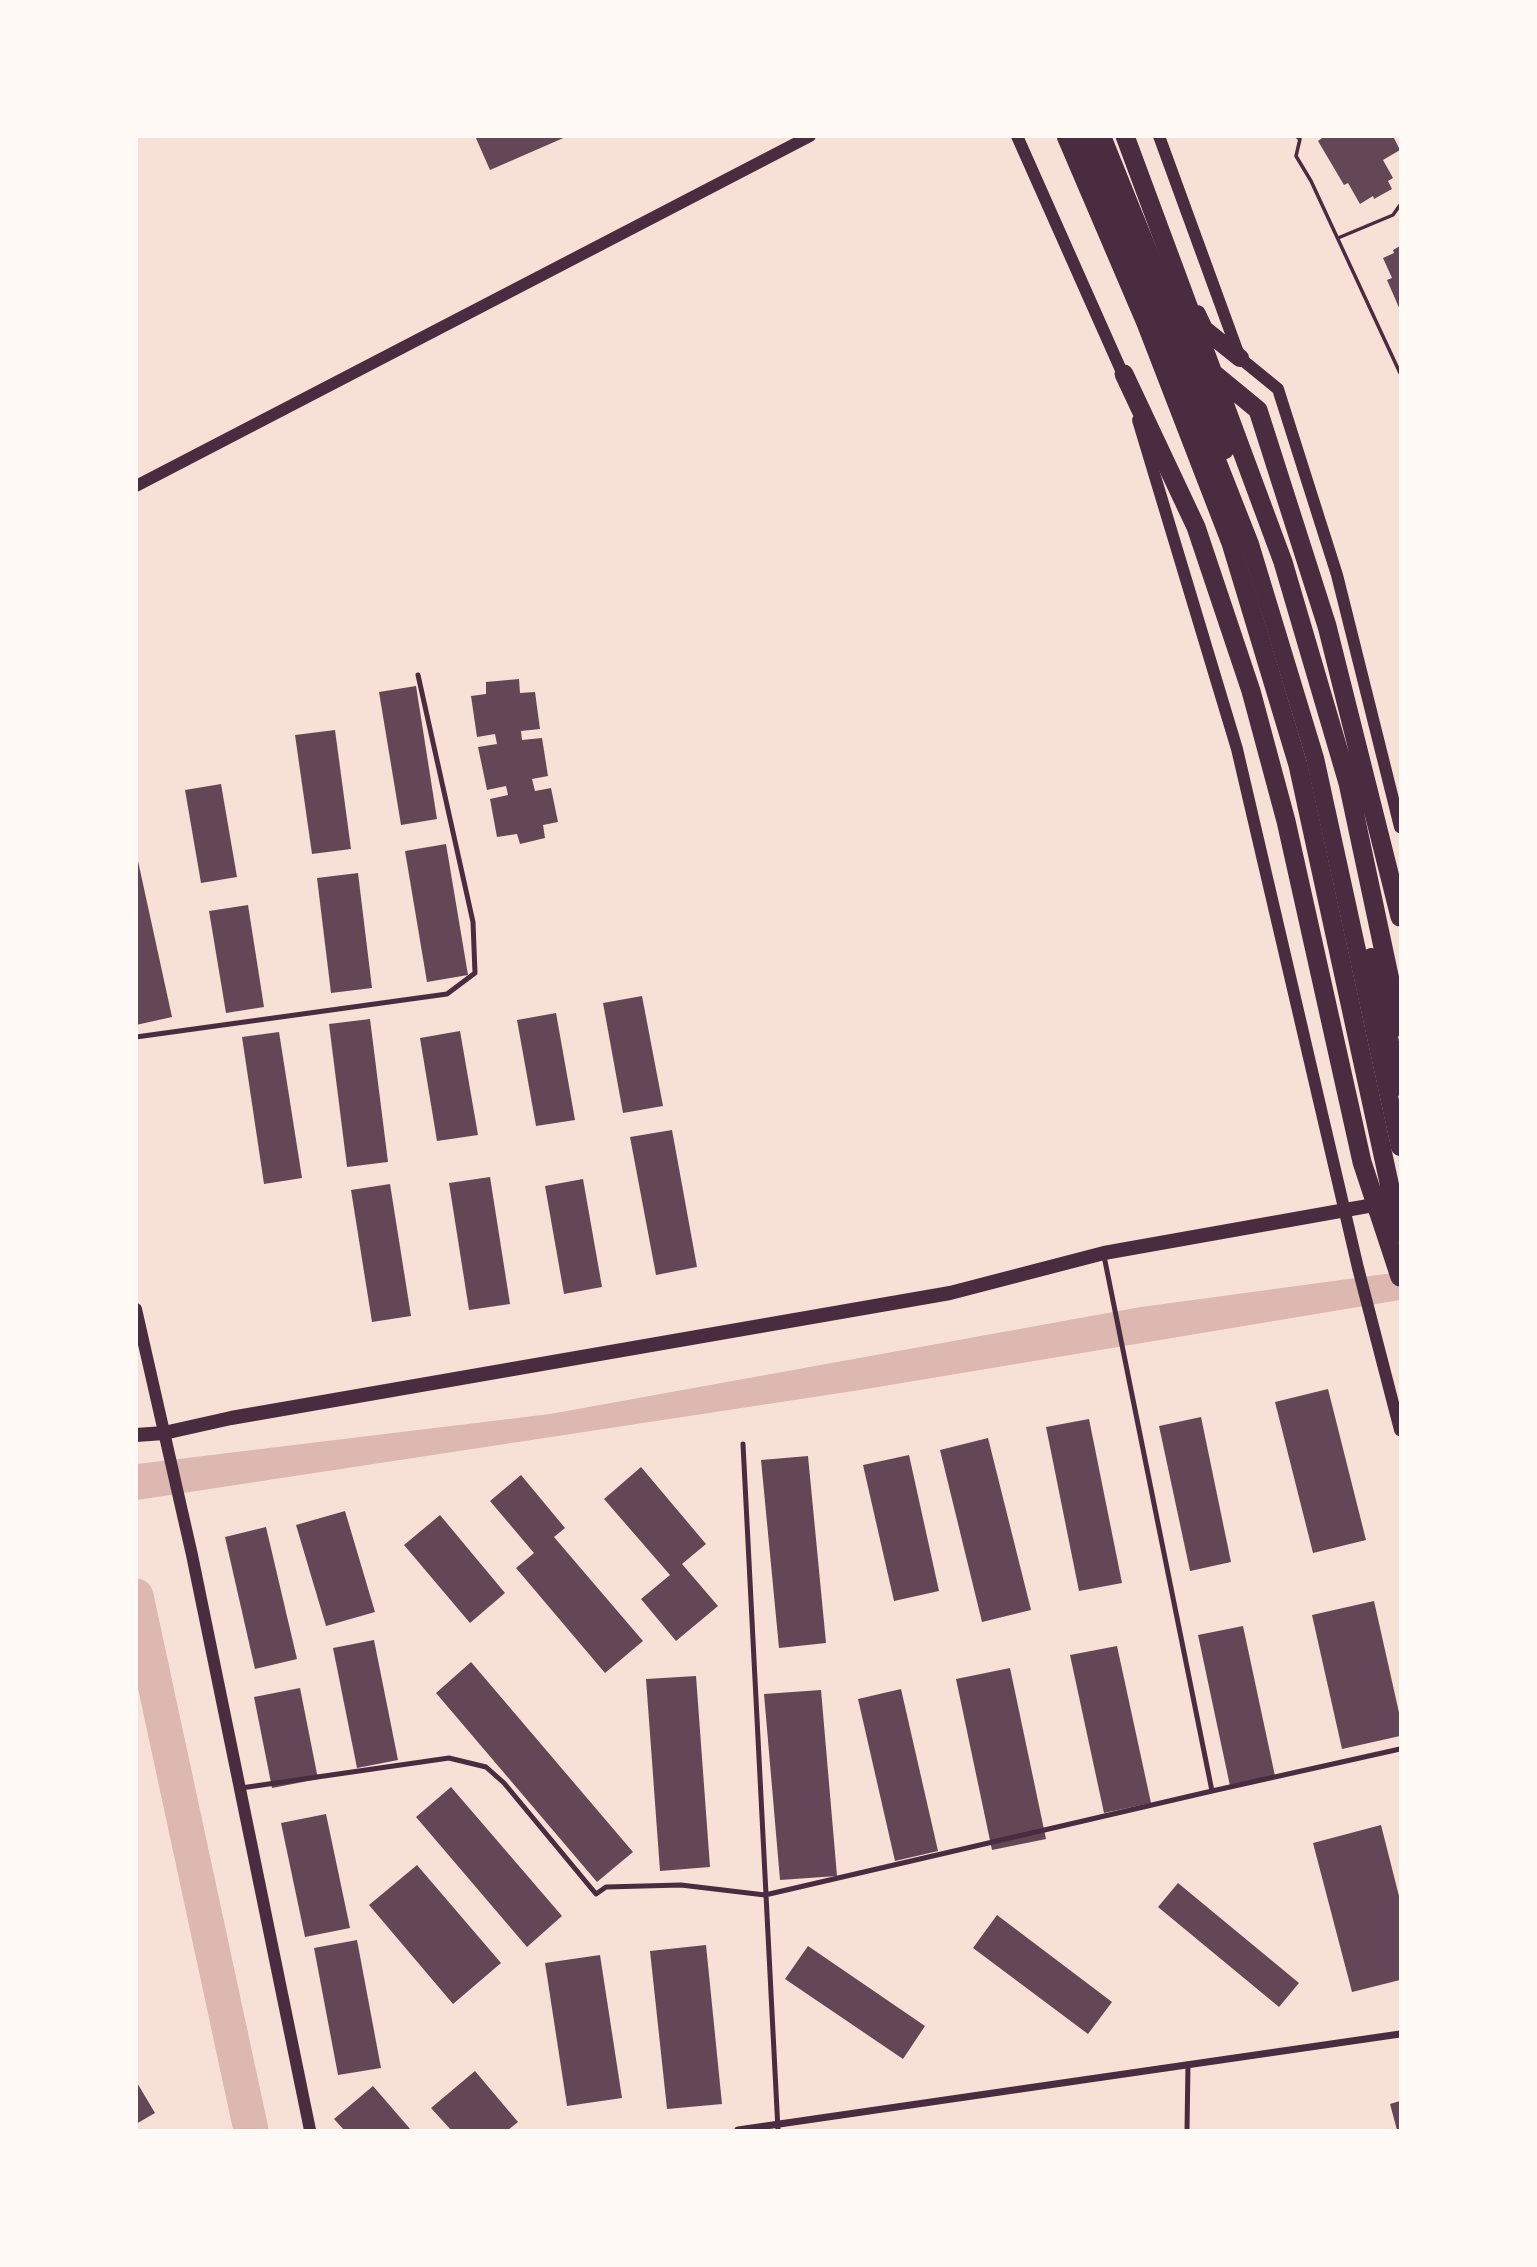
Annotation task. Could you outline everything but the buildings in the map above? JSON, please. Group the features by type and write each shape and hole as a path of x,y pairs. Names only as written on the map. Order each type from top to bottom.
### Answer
{"highway":[{"path":"1066,136 1146,324 1235,556 1298,765 1401,1233"},
{"path":"1125,136 1283,562 1348,783 1401,1027"},
{"path":"1189,354 1258,410 1327,626 1401,918"},
{"path":"1124,374 1196,527 1251,691 1286,821 1362,1163 1401,1277"}],"main road":[{"path":"1084,136 1148,285 1250,544 1315,758 1401,1147"},
{"path":"1102,136 1189,354 1259,540 1325,756 1401,1087"},
{"path":"1111,136 1204,329 1240,358"},
{"path":"136,1436 950,1293 1104,1253 1401,1200"}],"street":[{"path":"136,486 810,136"},
{"path":"1017,136 1124,374 1237,749 1358,1268 1401,1430"},
{"path":"1159,136 1240,358 1278,389 1338,575 1401,827"},
{"path":"136,1309 158,1433 170,1460 192,1555 310,2130"},
{"path":"738,2130 777,2127 1401,2034"}],"lane":[{"path":"136,1037 447,994 475,973 473,922 418,675"},
{"path":"1104,1253 1212,1791"},
{"path":"743,1444 777,2127"},
{"path":"241,1788 449,1758 486,1767 504,1783 596,1894 606,1887 681,1885 765,1895 1401,1749"},
{"path":"1187,2130 1188,2064"}],"path":[{"path":"1296,136 1300,139 1296,156 1311,181 1401,373"},
{"path":"1338,238 1393,215 1401,205"}],"shaded area":[{"path":"1400,1272 1400,1300 860,1390 137,1500 137,1464 550,1414 1141,1307"}],"waterway":[{"path":"136,1596 251,2130"}]}
